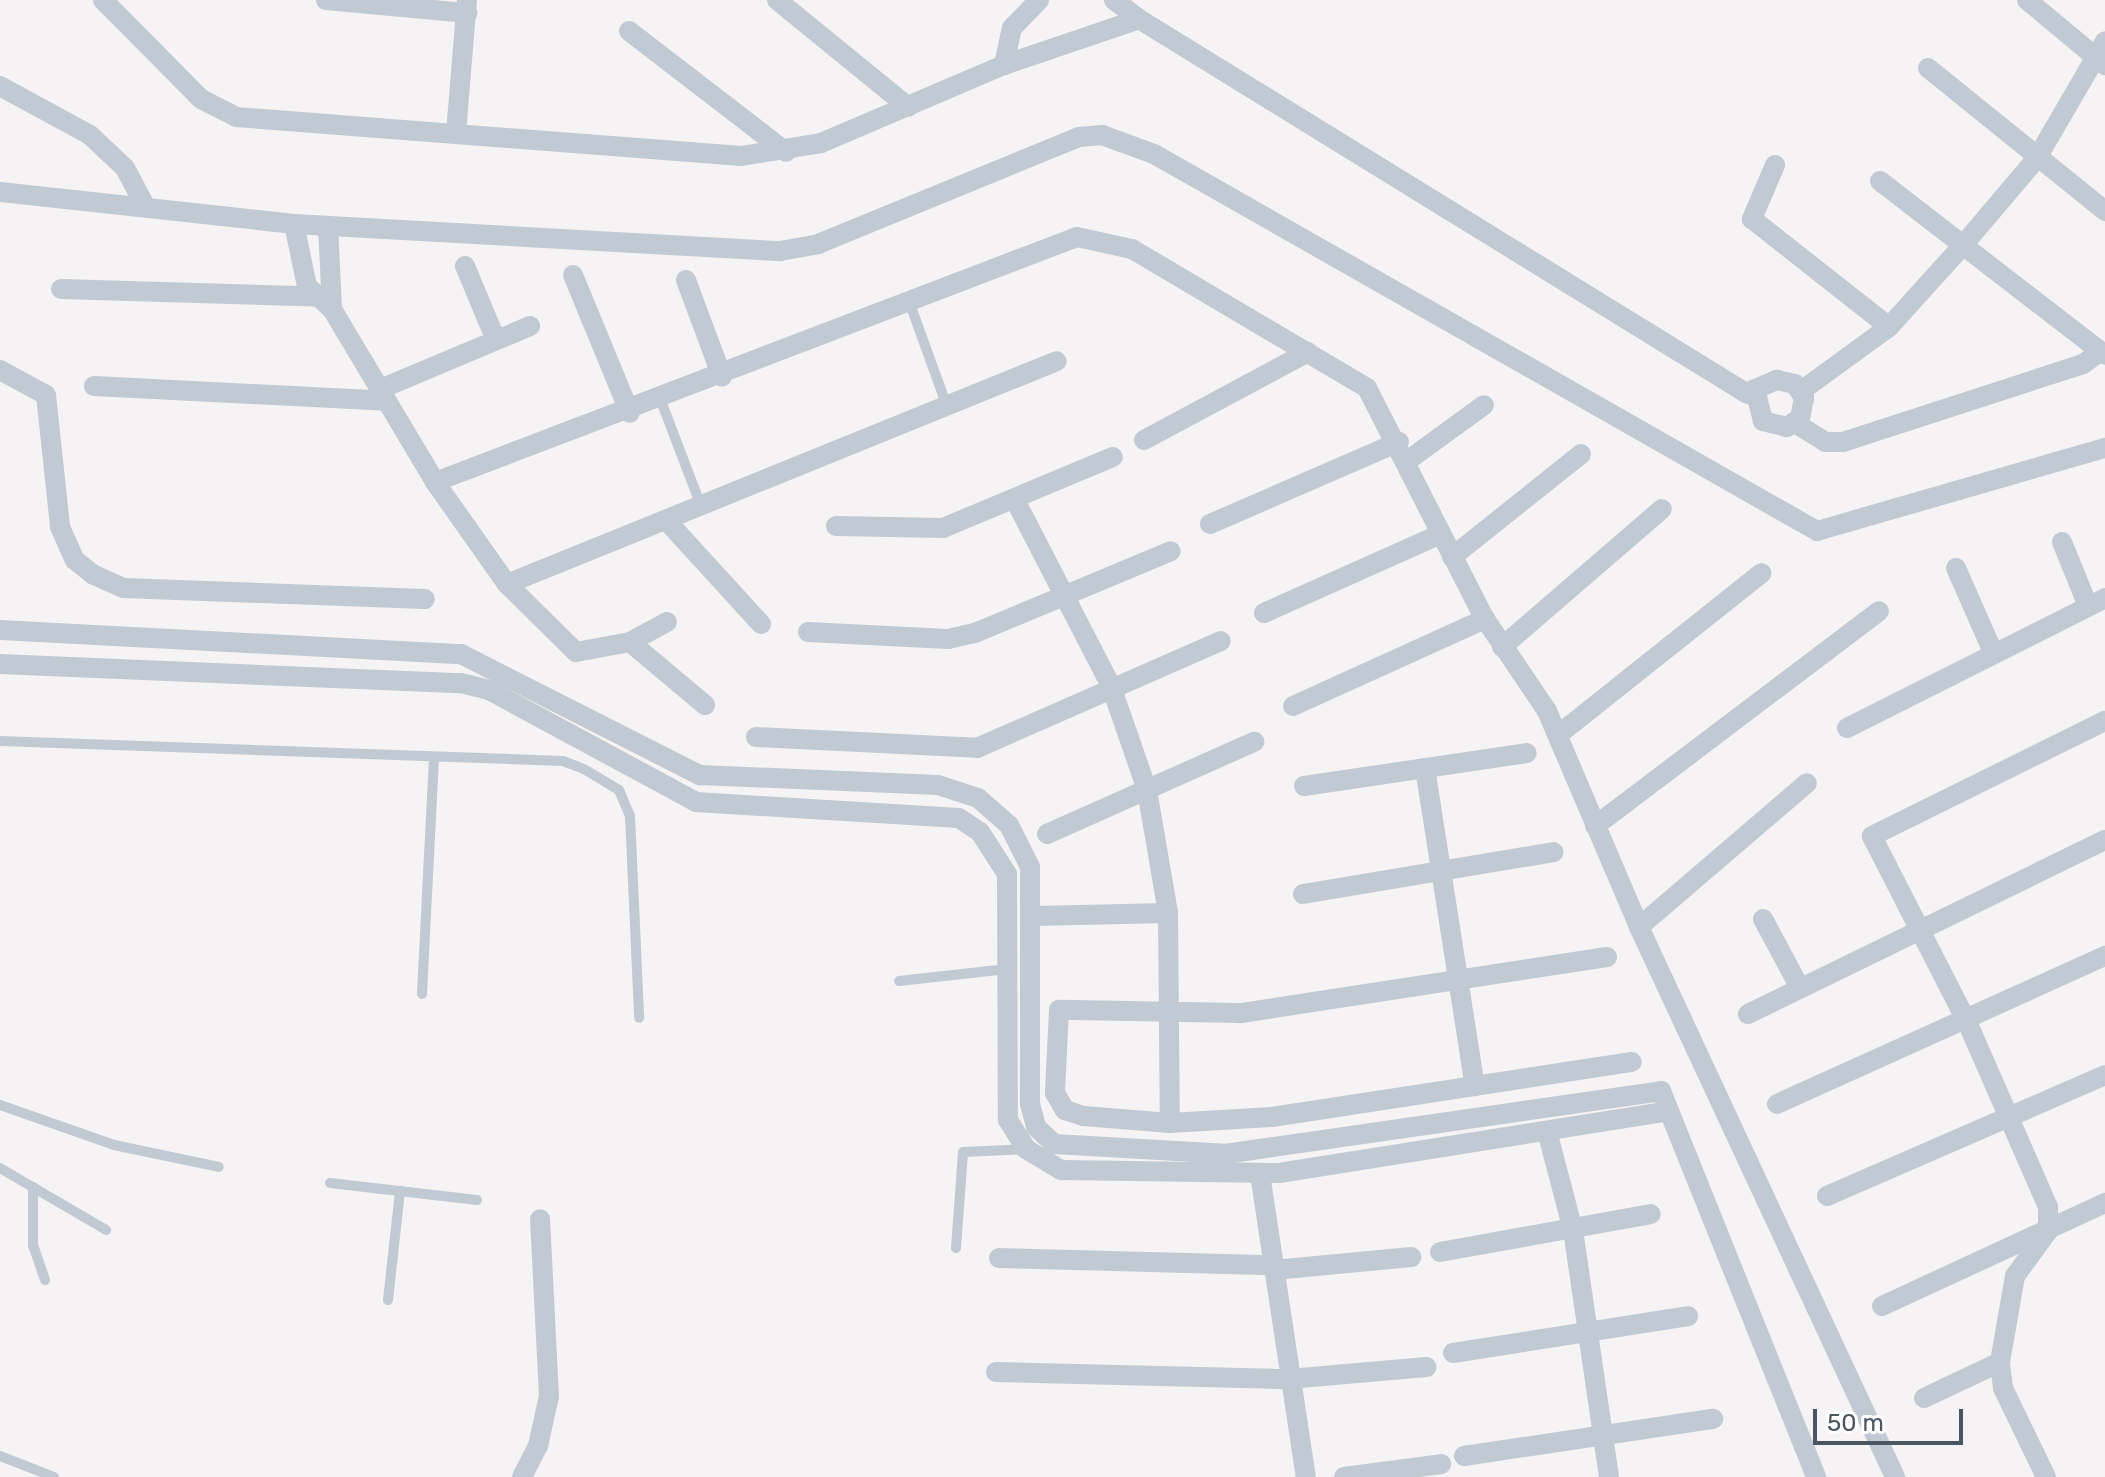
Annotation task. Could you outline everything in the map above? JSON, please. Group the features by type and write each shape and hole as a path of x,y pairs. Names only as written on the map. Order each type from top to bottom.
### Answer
{"street":[{"path":"103,0 217,112 741,156 786,152 908,107 1004,65 1139,19"},
{"path":"326,0 467,6 456,133"},
{"path":"777,0 908,107"},
{"path":"1004,65 1012,28 1039,0"},
{"path":"1114,0 1139,19 1757,397 1758,414 1770,426 1795,423 1825,442 1843,442 2083,364 2103,353 1880,181"},
{"path":"1801,391 1889,327 1964,244 2037,158 2102,55 2027,0"},
{"path":"629,31 786,152"},
{"path":"1928,68 2105,211"},
{"path":"0,86 90,135 125,168 145,206"},
{"path":"0,192 294,224 798,250 1079,137 1102,135 1154,154 1817,531 2105,448"},
{"path":"1775,165 1752,219 1889,327"},
{"path":"294,224 327,301 382,395 435,482 507,584 576,652 630,642 667,622"},
{"path":"327,301 328,226"},
{"path":"435,482 630,413 1057,244 1097,236 1308,352 1367,388 1403,452 1485,619 1558,735 1639,927 1895,1477"},
{"path":"465,266 496,340"},
{"path":"573,275 630,413"},
{"path":"686,280 722,377"},
{"path":"61,289 327,301"},
{"path":"94,386 382,395 530,326"},
{"path":"1144,440 1308,352"},
{"path":"507,584 1057,361"},
{"path":"0,370 46,395 60,527 75,560 92,574 123,588 425,599"},
{"path":"1746,393 1777,380 1801,391"},
{"path":"1795,423 1803,412 1801,391"},
{"path":"1210,524 1403,452 1484,405"},
{"path":"1452,557 1581,454"},
{"path":"836,526 943,528 1113,457"},
{"path":"1015,500 1111,686 1147,790 1168,913 1170,1123"},
{"path":"1502,647 1662,509"},
{"path":"666,520 761,624"},
{"path":"1264,613 1441,534"},
{"path":"1847,728 2097,602 2062,542"},
{"path":"808,632 948,639 1171,551"},
{"path":"1956,568 1993,652"},
{"path":"1558,735 1762,573"},
{"path":"1595,826 1879,611"},
{"path":"1293,706 1485,619"},
{"path":"0,630 461,654 700,775 959,789 996,811 1019,839 1033,884 1030,1104 1036,1127 1054,1144 1225,1154 1661,1091 1816,1477"},
{"path":"756,737 977,748 1111,686 1221,641"},
{"path":"630,642 705,705"},
{"path":"0,664 461,683 489,690 696,802 959,818 989,842 1007,874 1004,1098 1026,1149 1061,1170 1260,1174 1669,1111"},
{"path":"2040,1475 2003,1388 2000,1362 2015,1276 2048,1231 2048,1207 1968,1024 1872,836 2105,721"},
{"path":"1047,834 1254,742"},
{"path":"1304,786 1527,753"},
{"path":"1425,768 1475,1086"},
{"path":"1639,927 1807,783"},
{"path":"1748,1014 2105,840"},
{"path":"1303,894 1553,852"},
{"path":"1033,916 1168,913"},
{"path":"1763,919 1800,988"},
{"path":"1777,1104 1968,1024 2105,956"},
{"path":"1607,957 1239,1013 1059,1010 1055,1093 1065,1110 1084,1116 1170,1123 1272,1117 1632,1062"},
{"path":"1827,1196 2012,1119 2105,1075"},
{"path":"1547,1131 1573,1230 1609,1477"},
{"path":"1260,1174 1306,1477"},
{"path":"1882,1306 2105,1203"},
{"path":"1440,1252 1651,1214"},
{"path":"522,1477 538,1446 549,1396 540,1219"},
{"path":"999,1258 1274,1267 1411,1257"},
{"path":"1453,1353 1587,1336 1688,1316"},
{"path":"1924,1398 2000,1362"},
{"path":"996,1372 1289,1379 1426,1367"},
{"path":"1464,1456 1602,1432 1713,1419"},
{"path":"1344,1477 1441,1464"}],"lane":[{"path":"910,304 947,406"},
{"path":"661,401 701,506"},
{"path":"0,741 563,761 619,790 630,816 639,1018"},
{"path":"422,994 434,757"},
{"path":"899,981 1007,969"},
{"path":"0,1105 114,1145 219,1167"},
{"path":"956,1248 963,1152 1026,1149"},
{"path":"0,1168 106,1230"},
{"path":"330,1183 477,1200"},
{"path":"33,1187 33,1245 45,1280"},
{"path":"388,1300 400,1191"},
{"path":"0,1456 54,1477"}]}
